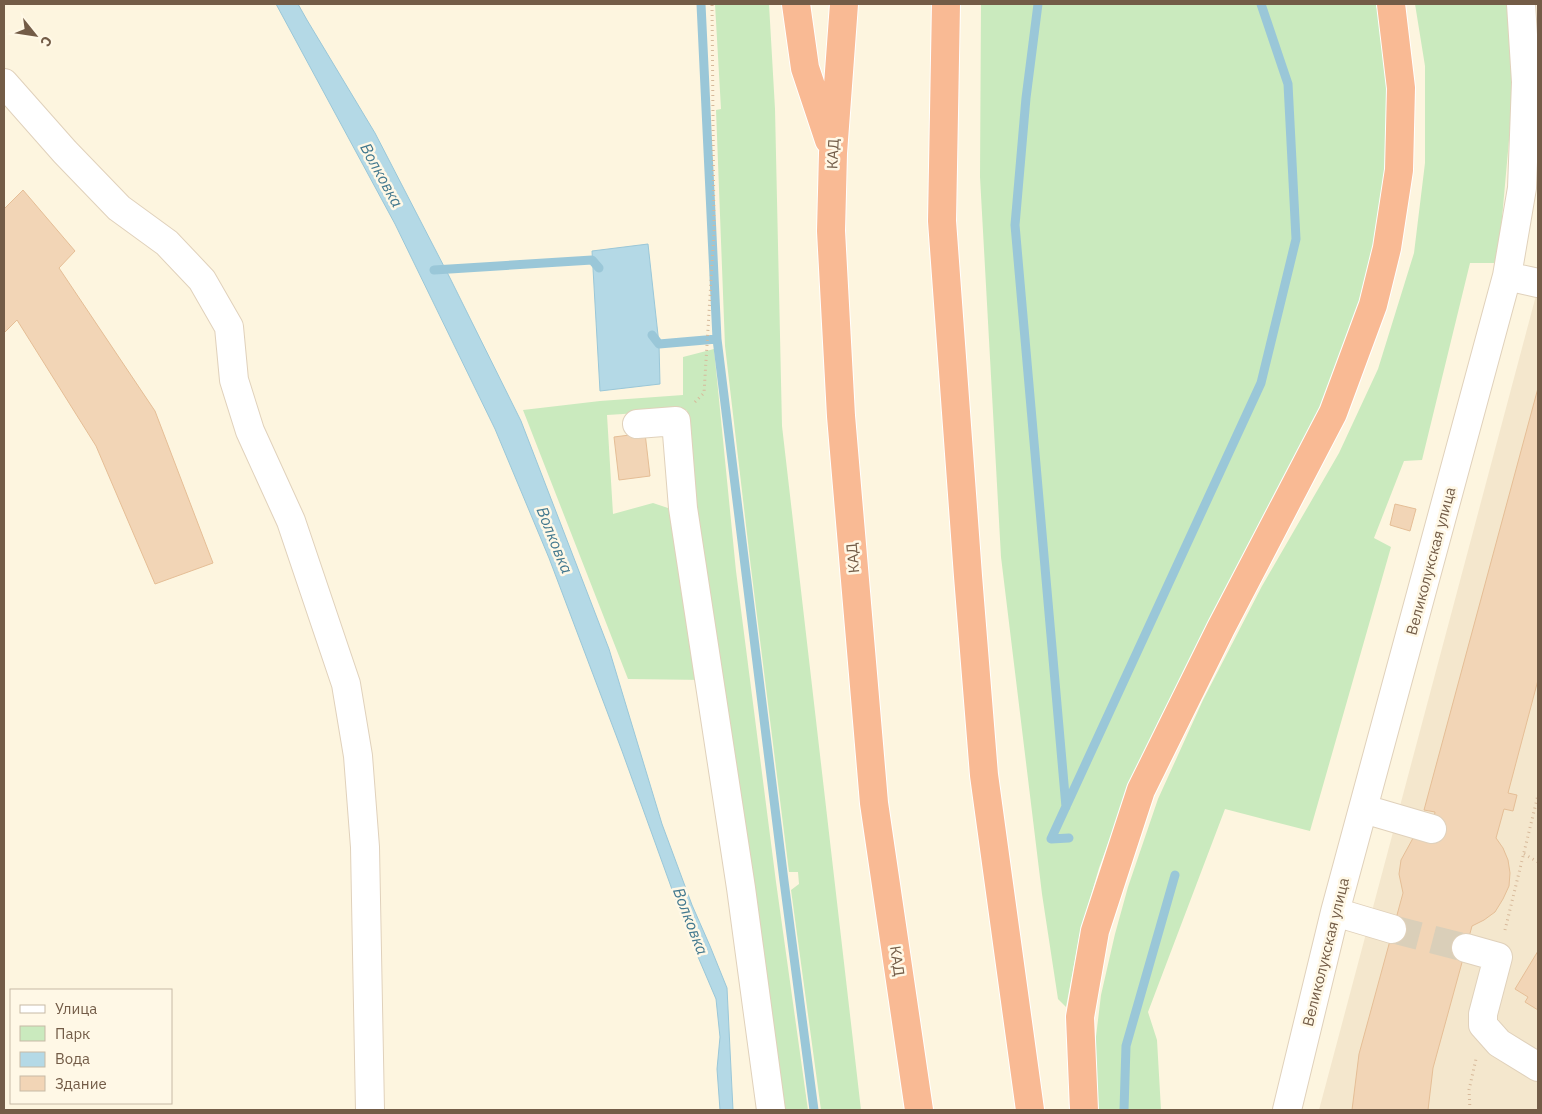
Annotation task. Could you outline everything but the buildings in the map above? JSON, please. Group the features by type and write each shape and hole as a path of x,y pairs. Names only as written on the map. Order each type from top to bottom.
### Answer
{"highway":[{"path":"796,4 805,68 833,153"},
{"name":"КАД","path":"844,4 833,153 831,231 841,416 874,803 919,1110"},
{"path":"946,4 942,221 969,586 984,775 1030,1110"},
{"path":"1084,1110 1080,1017 1095,931 1141,790 1221,628 1333,413 1373,305 1386,248 1399,170 1402,88 1391,4"}],"street":[{"name":"Великолукская улица","path":"1287,1110 1335,912 1530,189 1521,4"},
{"path":"4,84 65,152 119,208 168,243 202,280 229,327 234,380 250,431 291,521 346,684 358,756 365,847 370,1110"},
{"path":"1508,276 1538,283"},
{"path":"637,424 676,421 683,508 741,888 771,1110"},
{"path":"1364,810 1432,829"},
{"path":"1335,912 1392,929"},
{"path":"1466,948 1498,957 1483,1014 1483,1024 1499,1043 1538,1067"}],"path":[{"path":"676,421 704,393 714,232 712,4"},
{"path":"1498,957 1538,796"},
{"path":"1524,854 1538,862"},
{"path":"1470,1110 1469,1090 1483,1024"}],"shaded area":[{"path":"1538,288 1538,1110 1319,1110"}],"green space":[{"path":"715,4 769,4 775,109 782,426 861,1110 821,1110 791,890 799,884 798,872 789,872 725,346 716,110 721,109"},
{"path":"981,4 1376,4 1382,34 1388,87 1387,142 1382,205 1362,301 1321,407 1158,722 1099,868 1080,933 1066,1007 1058,999 1042,894 1001,557 980,177"},
{"path":"1415,4 1508,4 1514,84 1498,263 1470,263 1422,460 1404,461 1374,538 1391,547 1310,831 1225,809 1148,1012 1157,1040 1161,1110 1092,1110 1092,1070 1101,995 1128,887 1158,799 1203,700 1262,586 1339,453 1378,369 1414,253 1425,163 1425,66"},
{"path":"714,349 736,571 776,882 808,1110 779,1110 696,510 687,410 607,415 613,514 653,503 677,511 706,680 628,679 523,410 600,401 683,395 683,357"}],"water":[{"name":"Волковка","path":"276,4 298,4 375,133 521,421 609,649 662,824 692,905 727,988 733,1110 720,1110 717,1069 720,1037 716,999 687,931 549,558 495,429 395,224"},
{"path":"648,244 659,344 660,384 600,391 592,251"}],"waterway":[{"path":"701,4 717,339 814,1110"},
{"path":"1038,4 1026,98 1015,225 1066,807"},
{"path":"1069,838 1051,839 1261,383 1296,239 1288,84 1261,4"},
{"path":"434,270 592,260 599,268"},
{"path":"652,335 659,344 717,339"},
{"path":"1124,1110 1126,1046 1175,875"}],"tunnel":[{"path":"1392,929 1466,948"}]}
